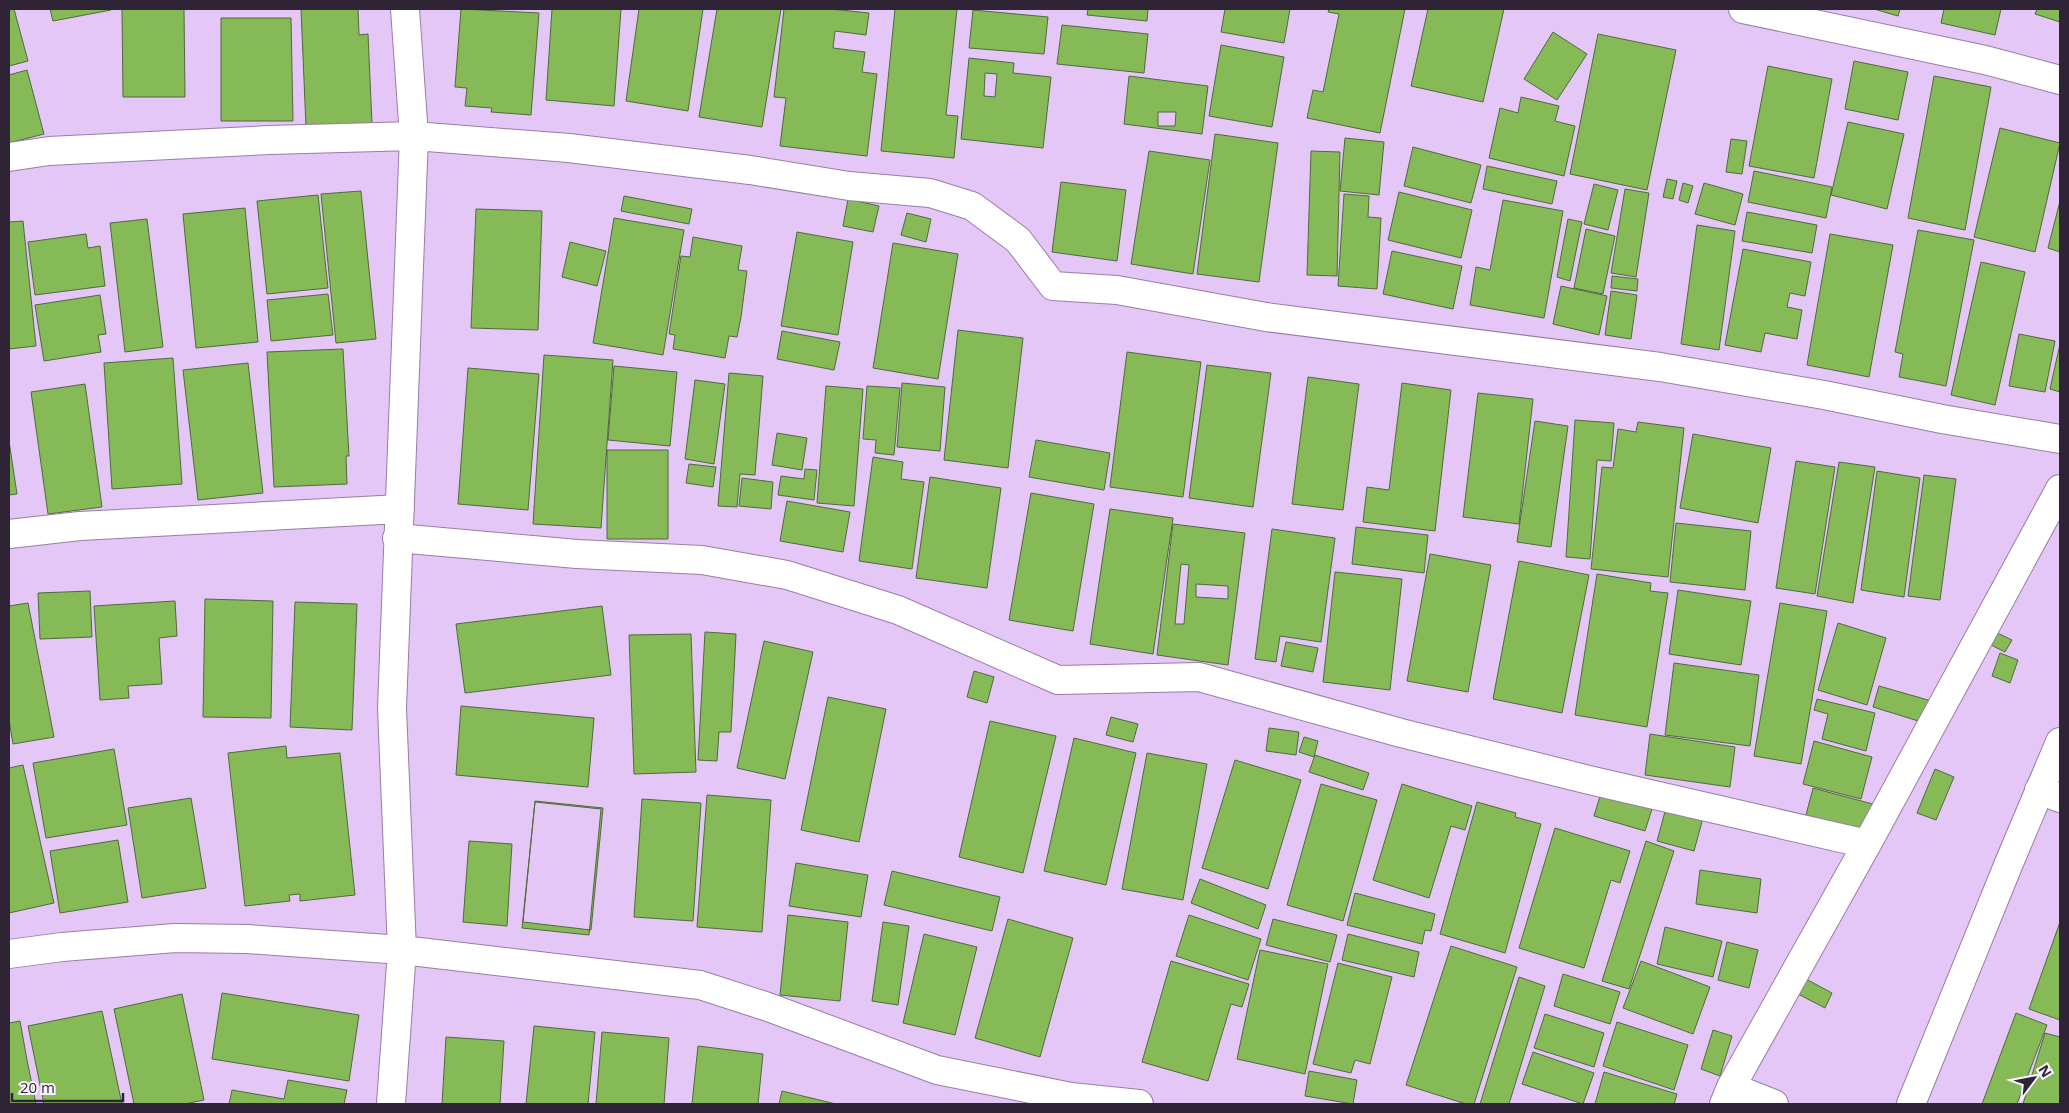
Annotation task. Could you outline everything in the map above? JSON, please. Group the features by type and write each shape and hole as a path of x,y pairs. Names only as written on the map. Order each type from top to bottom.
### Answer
{"street":[{"path":"390,1104 402,950 392,708 397,538 400,509 414,136 404,9"},
{"path":"1743,9 1984,60 2060,80"},
{"path":"9,158 58,150 269,140 414,136 569,148 750,170 849,186 930,193 972,206 1018,240 1053,286 1117,290 1266,317 1660,367 2060,439"},
{"path":"1774,1104 1727,1096 1867,844 2060,489"},
{"path":"9,534 80,526 400,509"},
{"path":"397,538 577,554 702,560 787,575 898,610 1058,680 1199,677 1410,735 1589,780 1867,844"},
{"path":"1911,1104 2050,794 2060,742"},
{"path":"9,954 62,947 175,938 247,939 402,950 700,985 768,1007 937,1070 1071,1098 1139,1104"}],"building":[{"path":"14,9 28,61 9,66 9,10"},
{"path":"50,9 111,9 111,10 53,21"},
{"path":"122,9 184,9 185,97 123,97"},
{"path":"301,9 358,9 359,35 368,34 372,124 306,127"},
{"path":"461,9 539,13 531,115 491,112 492,108 465,106 467,88 455,87"},
{"path":"552,9 621,9 614,106 546,100"},
{"path":"639,9 703,9 688,111 626,101"},
{"path":"717,9 781,9 762,127 699,117"},
{"path":"784,9 831,9 869,13 866,35 835,31 833,48 865,52 862,72 877,74 867,156 780,146 786,98 774,97"},
{"path":"895,9 957,9 946,115 958,116 954,158 881,151"},
{"path":"1088,9 1148,9 1147,21 1087,15"},
{"path":"1225,9 1290,9 1284,43 1221,32"},
{"path":"1329,9 1405,9 1380,133 1307,118 1313,90 1323,92 1339,14 1328,12"},
{"path":"1428,9 1504,9 1483,102 1411,86"},
{"path":"1874,9 1900,9 1898,16"},
{"path":"1944,9 2001,9 1995,35 1941,23"},
{"path":"2037,9 2060,9 2060,22 2035,14"},
{"path":"973,10 1048,17 1044,54 969,48"},
{"path":"221,18 291,18 293,121 221,121"},
{"path":"1062,25 1148,34 1144,73 1057,64"},
{"path":"1553,32 1587,54 1557,100 1524,79"},
{"path":"1598,34 1676,50 1647,190 1570,174"},
{"path":"1221,45 1284,57 1272,127 1209,116"},
{"path":"969,58 1014,63 1013,73 1051,77 1043,148 961,139","holes":["985,73 997,74 995,97 984,96"]},
{"path":"1854,61 1908,72 1898,120 1845,109"},
{"path":"1768,66 1832,79 1814,178 1749,166"},
{"path":"27,70 44,134 9,143 9,75"},
{"path":"1129,76 1208,86 1202,134 1124,124","holes":["1158,112 1176,112 1175,126 1158,126"]},
{"path":"1934,76 1991,87 1965,230 1908,218"},
{"path":"1521,97 1559,106 1555,121 1575,126 1564,176 1489,158 1500,108 1518,113"},
{"path":"1848,122 1904,134 1887,209 1831,195"},
{"path":"2000,128 2060,143 2035,252 1974,237"},
{"path":"1215,134 1278,143 1259,282 1197,274"},
{"path":"1345,138 1384,142 1379,195 1340,191"},
{"path":"1731,139 1747,141 1742,174 1726,172"},
{"path":"1413,147 1481,165 1471,203 1404,186"},
{"path":"1149,151 1210,160 1193,274 1131,264"},
{"path":"1311,151 1340,152 1337,276 1307,275"},
{"path":"1487,166 1557,181 1552,204 1483,189"},
{"path":"1754,171 1832,187 1826,218 1748,202"},
{"path":"1667,179 1677,181 1673,199 1663,197"},
{"path":"1061,182 1126,190 1117,261 1052,252"},
{"path":"1683,183 1693,186 1688,203 1679,200"},
{"path":"1704,183 1743,194 1735,225 1695,214"},
{"path":"1594,184 1618,190 1608,230 1584,224"},
{"path":"1625,189 1649,193 1636,277 1611,273"},
{"path":"361,191 376,339 336,343 321,194"},
{"path":"1399,192 1472,210 1461,258 1388,240"},
{"path":"1344,194 1369,196 1368,217 1381,218 1377,289 1338,286"},
{"path":"318,195 328,288 267,294 257,201"},
{"path":"624,196 692,209 689,224 621,211"},
{"path":"848,199 879,206 873,232 843,226"},
{"path":"1503,200 1563,211 1544,318 1470,305 1476,267 1490,270"},
{"path":"2060,201 2060,252 2048,248"},
{"path":"245,208 258,342 196,348 183,214"},
{"path":"476,209 542,211 538,330 471,328"},
{"path":"1747,212 1817,225 1812,253 1742,241"},
{"path":"907,213 931,219 926,242 901,235"},
{"path":"614,218 684,230 663,355 593,343"},
{"path":"147,219 163,347 125,352 110,223"},
{"path":"1568,219 1582,222 1570,281 1557,277"},
{"path":"23,221 36,346 9,349 9,222"},
{"path":"1697,225 1735,231 1719,350 1681,344"},
{"path":"1586,229 1615,236 1603,294 1574,288"},
{"path":"1918,230 1974,240 1946,386 1899,377 1903,354 1895,352"},
{"path":"797,232 853,242 838,335 781,326"},
{"path":"86,234 88,248 100,246 105,286 35,295 28,242"},
{"path":"1830,234 1893,245 1869,377 1807,365"},
{"path":"693,237 742,246 738,270 747,271 741,317 737,337 729,336 725,358 673,349 675,335 669,334 681,256 690,257"},
{"path":"570,242 606,251 597,286 562,277"},
{"path":"893,243 958,254 938,379 873,368"},
{"path":"1743,249 1811,262 1805,296 1790,293 1787,307 1802,310 1797,339 1765,333 1761,352 1725,345"},
{"path":"1392,251 1462,266 1453,309 1383,294"},
{"path":"1981,262 2025,272 1995,405 1951,395"},
{"path":"1612,276 1638,279 1637,291 1611,288"},
{"path":"1561,286 1607,296 1599,335 1553,324"},
{"path":"1611,291 1637,295 1631,339 1605,335"},
{"path":"328,294 333,335 271,341 267,300"},
{"path":"100,295 106,334 98,335 101,352 44,361 35,305"},
{"path":"958,330 1023,338 1008,468 944,460"},
{"path":"782,331 840,342 834,370 777,359"},
{"path":"2019,334 2055,341 2045,392 2009,386"},
{"path":"2060,344 2060,392 2050,389"},
{"path":"343,349 349,456 346,456 347,484 274,487 267,352"},
{"path":"1127,352 1201,362 1183,497 1110,487"},
{"path":"544,355 613,360 601,528 533,524"},
{"path":"173,358 182,484 112,489 104,363"},
{"path":"248,363 263,493 198,500 183,370"},
{"path":"1207,365 1271,373 1253,507 1189,498"},
{"path":"614,366 677,372 670,446 608,440"},
{"path":"468,368 539,374 528,510 458,504"},
{"path":"729,373 763,376 755,475 740,474 737,507 718,506"},
{"path":"1308,377 1359,384 1343,510 1292,504"},
{"path":"695,380 725,384 714,464 685,459"},
{"path":"902,383 945,387 940,451 897,447"},
{"path":"1402,383 1451,390 1435,531 1363,522 1367,487 1389,490"},
{"path":"85,384 102,507 48,514 31,392"},
{"path":"826,386 863,389 854,506 817,503"},
{"path":"867,386 900,388 894,455 875,453 876,440 863,439"},
{"path":"1478,393 1533,399 1519,524 1463,517"},
{"path":"1575,420 1614,423 1611,461 1597,460 1590,559 1566,557"},
{"path":"1535,421 1568,426 1551,547 1517,542"},
{"path":"1638,422 1684,428 1668,577 1591,569 1602,467 1613,468 1618,429 1636,432"},
{"path":"777,433 807,438 802,470 772,465"},
{"path":"1693,434 1771,448 1758,523 1680,508"},
{"path":"1036,440 1110,453 1104,490 1029,477"},
{"path":"9,441 17,494 9,495"},
{"path":"607,450 668,450 668,539 607,539"},
{"path":"873,457 903,462 901,479 924,482 912,569 859,561"},
{"path":"1796,461 1835,467 1815,594 1776,588"},
{"path":"1839,462 1875,467 1853,603 1817,596"},
{"path":"689,464 716,467 713,487 686,483"},
{"path":"805,469 817,470 814,500 778,495 781,476 804,479"},
{"path":"1877,471 1920,478 1904,597 1861,590"},
{"path":"1924,475 1956,479 1940,600 1908,596"},
{"path":"930,477 1001,488 987,588 916,578"},
{"path":"742,478 773,482 771,509 739,506"},
{"path":"1031,493 1094,504 1073,631 1009,620"},
{"path":"787,501 850,512 843,552 780,541"},
{"path":"1110,509 1173,518 1153,654 1090,644"},
{"path":"1676,523 1751,531 1745,590 1670,582"},
{"path":"1173,524 1245,533 1228,665 1157,655","holes":["1181,564 1189,565 1184,624 1175,624","1196,584 1228,586 1228,599 1196,597"]},
{"path":"1356,527 1428,535 1424,573 1352,564"},
{"path":"1272,529 1335,538 1321,642 1280,636 1276,662 1255,659"},
{"path":"1430,554 1491,565 1468,692 1407,681"},
{"path":"1519,561 1589,575 1562,713 1493,699"},
{"path":"1335,572 1402,579 1390,690 1323,682"},
{"path":"1597,574 1651,583 1650,591 1668,593 1647,727 1575,715"},
{"path":"1678,590 1751,601 1741,665 1669,654"},
{"path":"90,591 92,637 40,639 38,593"},
{"path":"205,599 273,601 271,718 203,717"},
{"path":"175,601 177,636 159,638 162,684 128,686 129,698 100,700 94,606"},
{"path":"295,602 357,604 352,730 290,727"},
{"path":"28,603 54,737 13,744 9,720 9,606"},
{"path":"1780,603 1827,611 1801,764 1754,756"},
{"path":"602,606 611,675 465,693 456,624"},
{"path":"1838,623 1886,638 1867,705 1818,690"},
{"path":"1991,630 2012,640 2005,652 1985,642"},
{"path":"705,632 736,634 731,732 719,732 717,761 698,760"},
{"path":"691,634 696,772 634,774 629,635"},
{"path":"764,641 813,652 785,779 737,768"},
{"path":"1286,642 1318,648 1313,672 1281,666"},
{"path":"2000,653 2018,660 2010,683 1992,676"},
{"path":"1674,663 1759,675 1750,746 1665,735"},
{"path":"974,671 994,677 987,703 967,697"},
{"path":"1879,686 1935,702 1928,724 1873,707"},
{"path":"828,697 886,709 859,842 801,830"},
{"path":"1817,699 1875,713 1866,751 1822,739 1828,714 1814,710"},
{"path":"461,706 594,718 588,787 456,775"},
{"path":"1111,717 1138,724 1133,742 1106,735"},
{"path":"990,721 1056,736 1023,873 959,857"},
{"path":"1269,728 1299,732 1296,755 1266,751"},
{"path":"1650,734 1735,747 1730,787 1645,775"},
{"path":"1304,737 1318,741 1314,757 1299,752"},
{"path":"1074,738 1136,753 1106,885 1044,871"},
{"path":"1814,741 1872,757 1861,799 1803,784"},
{"path":"286,746 287,758 340,753 355,895 300,901 300,894 289,895 290,901 245,906 228,753"},
{"path":"114,749 127,825 46,838 33,763"},
{"path":"1147,753 1207,764 1183,900 1122,889"},
{"path":"1315,755 1369,773 1363,790 1309,772"},
{"path":"1235,760 1301,780 1268,889 1202,868"},
{"path":"23,765 54,903 9,913 9,768"},
{"path":"1935,769 1954,777 1936,820 1917,813"},
{"path":"1321,784 1377,800 1343,921 1287,905"},
{"path":"1402,784 1472,806 1465,830 1451,826 1429,898 1373,880"},
{"path":"1813,788 1880,806 1873,833 1806,815"},
{"path":"1601,793 1652,809 1645,831 1594,816"},
{"path":"707,795 771,800 762,932 697,927"},
{"path":"191,798 206,888 142,898 128,808"},
{"path":"642,799 701,803 693,921 634,917"},
{"path":"535,801 603,808 591,930 523,922"},
{"path":"535,802 601,809 589,935 522,928"},
{"path":"1477,802 1516,813 1515,817 1541,824 1505,953 1440,934"},
{"path":"1666,808 1703,818 1694,851 1657,841"},
{"path":"1555,828 1630,851 1620,883 1611,880 1584,968 1519,948"},
{"path":"118,840 128,902 60,913 50,851"},
{"path":"469,841 512,844 507,926 463,922"},
{"path":"1646,841 1674,851 1629,989 1602,981"},
{"path":"796,863 868,875 861,917 789,906"},
{"path":"1700,870 1761,879 1757,913 1696,904"},
{"path":"892,871 1000,897 992,931 884,905"},
{"path":"1200,879 1266,905 1258,929 1191,903"},
{"path":"1355,893 1435,914 1431,931 1425,930 1422,944 1347,925"},
{"path":"788,915 848,922 840,1001 780,995"},
{"path":"1189,915 1261,939 1248,980 1176,956"},
{"path":"1008,919 1073,938 1040,1057 975,1038"},
{"path":"1273,919 1337,935 1330,962 1266,945"},
{"path":"883,922 909,926 898,1005 872,1001"},
{"path":"2060,922 2060,1020 2029,1009"},
{"path":"1665,927 1722,941 1713,977 1657,964"},
{"path":"924,934 977,947 955,1035 903,1023"},
{"path":"1348,934 1419,952 1414,977 1342,960"},
{"path":"1727,942 1758,950 1749,988 1718,980"},
{"path":"1451,946 1517,967 1474,1104 1466,1104 1406,1085"},
{"path":"1260,950 1328,964 1305,1074 1237,1059"},
{"path":"1171,961 1249,984 1242,1007 1231,1004 1208,1081 1142,1062"},
{"path":"1641,961 1710,987 1693,1034 1623,1008"},
{"path":"1338,963 1392,977 1370,1064 1355,1060 1351,1073 1313,1064"},
{"path":"1563,974 1620,992 1610,1024 1554,1006"},
{"path":"1519,977 1545,986 1509,1104 1480,1104"},
{"path":"1806,979 1832,993 1825,1008 1798,994"},
{"path":"222,993 359,1015 349,1081 212,1059"},
{"path":"182,994 204,1100 184,1104 134,1104 114,1009"},
{"path":"102,1011 122,1104 44,1104 28,1026"},
{"path":"2016,1013 2047,1025 2017,1104 1982,1104"},
{"path":"1545,1014 1604,1033 1594,1067 1534,1048"},
{"path":"20,1021 36,1104 9,1104 9,1023"},
{"path":"1617,1022 1688,1045 1674,1090 1603,1066"},
{"path":"534,1026 595,1032 588,1104 526,1104"},
{"path":"1713,1030 1732,1036 1720,1076 1701,1069"},
{"path":"602,1032 669,1038 664,1104 596,1104"},
{"path":"2045,1033 2060,1037 2060,1104 2023,1104"},
{"path":"446,1037 504,1041 500,1104 442,1104"},
{"path":"698,1046 763,1054 758,1104 692,1104"},
{"path":"1533,1052 1594,1073 1583,1104 1522,1084"},
{"path":"1309,1071 1357,1080 1353,1104 1305,1096"},
{"path":"1604,1072 1677,1094 1674,1104 1595,1104"},
{"path":"288,1080 347,1090 344,1104 229,1104 232,1090 284,1099"},
{"path":"782,1091 836,1104 779,1104"}]}
